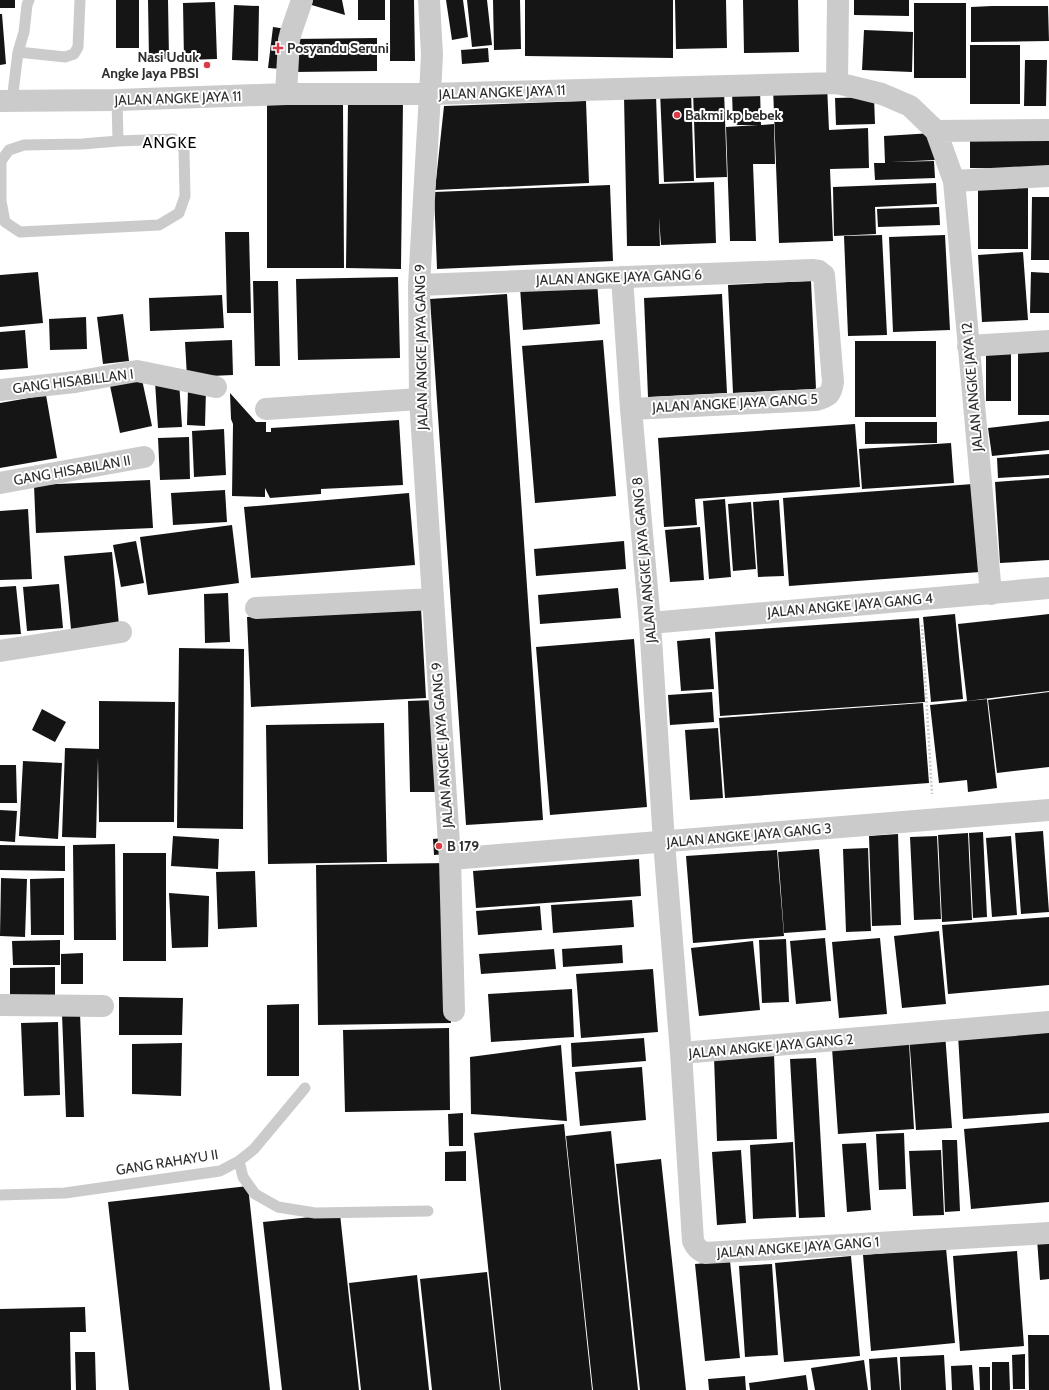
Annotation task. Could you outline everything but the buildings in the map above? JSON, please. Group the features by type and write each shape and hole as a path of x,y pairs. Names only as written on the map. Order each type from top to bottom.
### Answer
{"street":[{"path":"286,94 291,32 302,0"},
{"name":"JALAN ANGKE JAYA GANG 9","path":"429,0 432,55 419,285 420,399 450,859 454,1011"},
{"path":"837,83 838,0"},
{"name":"JALAN ANGKE JAYA 11","path":"6,101 117,100 286,94 430,94 837,83 882,94 910,106 936,131 954,181"},
{"path":"936,131 1049,130"},
{"path":"954,181 1049,176"},
{"name":"JALAN ANGKE JAYA 12","path":"954,181 991,594"},
{"name":"JALAN ANGKE JAYA GANG 6","path":"419,285 819,270"},
{"name":"JALAN ANGKE JAYA GANG 5","path":"631,409 816,400 826,397 831,392 833,382 826,281 824,275 819,270"},
{"name":"JALAN ANGKE JAYA GANG 8","path":"622,277 631,409 650,623 664,842"},
{"path":"968,346 1049,342"},
{"name":"GANG HISABILLAN I","path":"0,390 74,382 137,371 216,387"},
{"path":"266,409 420,399"},
{"name":"GANG HISABILAN II","path":"0,483 144,457"},
{"name":"JALAN ANGKE JAYA GANG 4","path":"650,623 1049,588"},
{"path":"256,608 433,599"},
{"path":"0,651 121,632"},
{"name":"JALAN ANGKE JAYA GANG 3","path":"450,859 1049,810"},
{"name":"JALAN ANGKE JAYA GANG 2","path":"664,842 681,1053 1049,1022"},
{"path":"0,1005 103,1006"},
{"name":"JALAN ANGKE JAYA GANG 1","path":"681,1053 693,1241 698,1250 706,1253 1049,1233"}],"lane":[{"path":"6,101 24,32 27,5 29,0"},
{"path":"18,52 64,57 74,54 78,47 80,0"},
{"path":"117,100 118,141"},
{"path":"174,139 180,144 184,150 185,196 178,213 159,225 68,230 20,232 5,222 1,201 1,161 9,150 24,145 82,144 118,141 174,139"},
{"name":"GANG RAHAYU II","path":"0,1195 65,1193 220,1171 239,1161 254,1149 305,1088"},
{"path":"239,1161 243,1177 255,1194 278,1207 315,1213 428,1211"}],"path":[{"path":"920,599 934,820"}],"place":[{"name":"Posyandu Seruni","path":"278,48"},
{"name":"Nasi Uduk Angke Jaya PBSI","path":"207,65"},
{"name":"Bakmi kp bebek","path":"677,115"},
{"name":"B 179","path":"439,846"}],"district":[{"name":"ANGKE","path":"170,142"}]}
